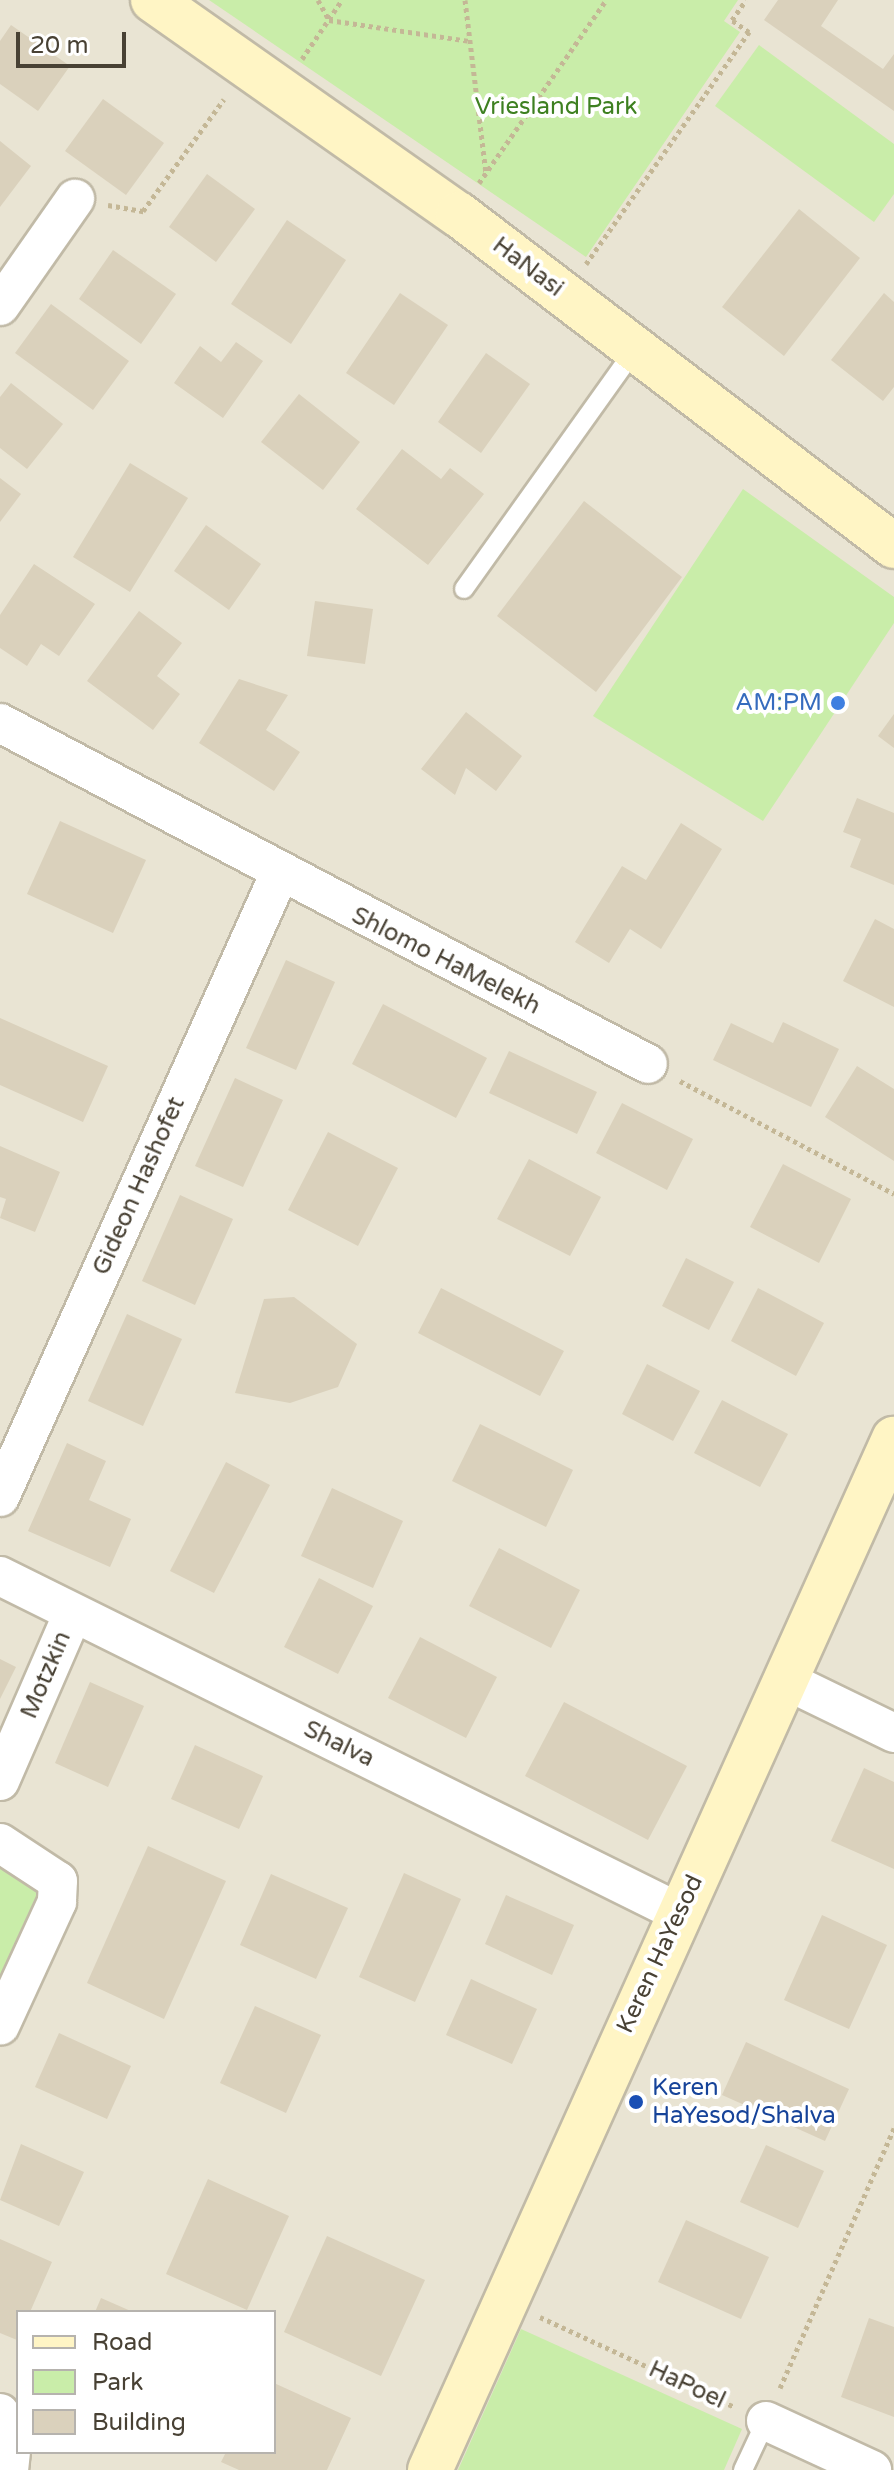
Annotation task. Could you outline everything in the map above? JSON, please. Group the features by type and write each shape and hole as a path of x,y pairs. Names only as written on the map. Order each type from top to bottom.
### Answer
{"street":[{"name":"HaNasi","path":"153,0 458,214 894,546"},
{"path":"0,306 75,199"},
{"name":"Shlomo HaMelekh","path":"0,723 279,875 648,1064"},
{"name":"Gideon Hashofet","path":"0,1497 279,875"},
{"name":"Keren HaYesod","path":"430,2470 503,2300 678,1912 787,1681 894,1439"},
{"name":"Shalva","path":"0,1576 678,1912"},
{"name":"Motzkin","path":"0,1781 73,1613"},
{"path":"787,1681 894,1733"},
{"path":"0,1843 58,1881 57,1902 0,2026"},
{"path":"0,2413 12,2442 9,2470"},
{"path":"766,2421 872,2470"}],"lane":[{"path":"464,589 635,349"},
{"path":"743,2470 766,2421"}],"path":[{"path":"318,0 329,20"},
{"path":"75,199 143,211 265,78 329,20 342,0"},
{"path":"465,0 486,174"},
{"path":"595,0 601,8"},
{"path":"458,214 606,0"},
{"path":"564,294 749,32 732,20 746,0"},
{"path":"329,20 470,41"},
{"path":"648,1064 894,1194"},
{"path":"766,2421 894,2128"},
{"name":"HaPoel","path":"503,2300 766,2421"}],"shaded area":[{"path":"0,0 894,0 894,2470 0,2470"}],"green space":[{"name":"Vriesland Park","path":"209,0 738,0 724,21 740,32 586,257"},
{"path":"759,45 894,144 894,194 874,222 715,106"},
{"path":"743,489 894,597 894,623 763,821 593,716"},
{"path":"0,1867 43,1885 0,1998"},
{"path":"521,2329 742,2429 724,2470 458,2470"}],"building":[{"path":"778,0 838,0 821,26 883,69 894,54 894,111 764,20"},
{"path":"11,25 70,66 38,111 0,84 0,41"},
{"path":"103,99 164,143 126,195 65,151"},
{"path":"0,141 31,166 0,207"},
{"path":"207,174 255,209 216,262 169,227"},
{"path":"799,209 860,258 784,356 722,307"},
{"path":"287,220 346,260 291,344 231,304"},
{"path":"113,250 176,294 141,344 79,299"},
{"path":"400,293 448,325 394,405 346,373"},
{"path":"884,293 894,302 894,387 883,401 831,360"},
{"path":"51,304 129,361 93,410 15,353"},
{"path":"236,342 263,361 223,418 174,383 200,346 221,362"},
{"path":"486,353 530,384 481,453 438,422"},
{"path":"11,383 63,424 27,469 0,448 0,397"},
{"path":"299,394 360,442 323,490 261,442"},
{"path":"402,449 441,479 450,468 484,494 428,565 356,509"},
{"path":"130,463 188,498 130,592 73,557"},
{"path":"0,478 21,494 0,522"},
{"path":"584,501 682,577 596,692 497,616"},
{"path":"206,525 261,564 229,610 174,571"},
{"path":"34,564 95,604 59,656 41,644 27,666 0,648 0,615"},
{"path":"315,601 373,609 365,664 307,656"},
{"path":"139,611 182,643 157,676 180,694 153,730 87,681"},
{"path":"239,679 288,695 266,730 300,752 274,791 199,743"},
{"path":"466,712 522,756 496,791 466,768 455,795 421,769"},
{"path":"894,714 894,748 878,736"},
{"path":"857,798 894,813 894,885 850,867 861,839 843,832"},
{"path":"60,821 146,860 113,933 27,894"},
{"path":"681,823 722,849 661,949 630,929 609,963 575,942 622,866 646,880"},
{"path":"875,919 894,929 894,1007 843,981"},
{"path":"286,960 335,982 296,1070 246,1048"},
{"path":"383,1004 487,1058 456,1118 352,1064"},
{"path":"0,1018 108,1066 83,1122 0,1085"},
{"path":"783,1022 839,1049 811,1107 713,1060 731,1023 773,1043"},
{"path":"509,1051 597,1092 577,1134 489,1093"},
{"path":"857,1066 894,1089 894,1161 825,1117"},
{"path":"235,1078 283,1100 243,1187 195,1166"},
{"path":"622,1103 693,1139 667,1190 596,1153"},
{"path":"328,1132 398,1168 358,1246 288,1210"},
{"path":"0,1146 60,1172 35,1232 0,1218 6,1199 0,1197"},
{"path":"529,1159 601,1197 570,1256 497,1219"},
{"path":"783,1164 851,1199 819,1263 750,1227"},
{"path":"180,1195 233,1219 195,1305 142,1281"},
{"path":"686,1258 734,1282 709,1330 662,1306"},
{"path":"441,1288 564,1351 540,1396 418,1333"},
{"path":"758,1288 824,1323 796,1376 731,1341"},
{"path":"294,1297 357,1344 338,1387 290,1403 235,1393 264,1299"},
{"path":"127,1314 182,1339 143,1426 88,1401"},
{"path":"647,1364 700,1391 673,1441 622,1414"},
{"path":"722,1400 788,1434 760,1487 694,1453"},
{"path":"480,1424 573,1470 546,1527 452,1481"},
{"path":"67,1443 106,1461 89,1500 131,1519 110,1567 28,1531"},
{"path":"226,1462 270,1485 214,1593 170,1571"},
{"path":"332,1488 403,1521 373,1588 301,1556"},
{"path":"499,1548 580,1590 551,1648 469,1606"},
{"path":"319,1578 373,1606 338,1674 284,1647"},
{"path":"420,1637 497,1677 466,1738 388,1698"},
{"path":"0,1659 16,1667 0,1699"},
{"path":"90,1682 144,1706 108,1787 55,1763"},
{"path":"564,1702 687,1766 648,1840 525,1776"},
{"path":"195,1745 263,1776 239,1829 171,1799"},
{"path":"864,1768 894,1782 894,1869 831,1841"},
{"path":"148,1846 226,1881 164,2019 87,1983"},
{"path":"404,1873 461,1899 415,2002 359,1977"},
{"path":"271,1874 348,1908 316,1979 240,1945"},
{"path":"506,1895 574,1925 552,1975 485,1944"},
{"path":"822,1915 887,1945 849,2029 784,2000"},
{"path":"471,1979 537,2009 512,2064 446,2035"},
{"path":"255,2006 321,2035 286,2113 220,2083"},
{"path":"59,2033 131,2066 107,2119 35,2087"},
{"path":"746,2042 849,2089 825,2141 722,2095"},
{"path":"21,2144 84,2172 59,2226 0,2200"},
{"path":"766,2145 824,2171 798,2228 740,2202"},
{"path":"208,2179 289,2216 247,2310 166,2274"},
{"path":"686,2220 769,2257 741,2319 658,2282"},
{"path":"327,2236 425,2280 381,2376 284,2332"},
{"path":"0,2239 52,2262 31,2310 16,2310 16,2340 0,2333"},
{"path":"101,2298 128,2310 96,2310"},
{"path":"869,2318 894,2327 894,2417 841,2397"},
{"path":"276,2384 351,2418 327,2470 239,2470 221,2462 225,2454 276,2454"}],"place":[{"name":"AM:PM","path":"838,703"},
{"name":"Keren HaYesod/Shalva","path":"636,2102"}]}
